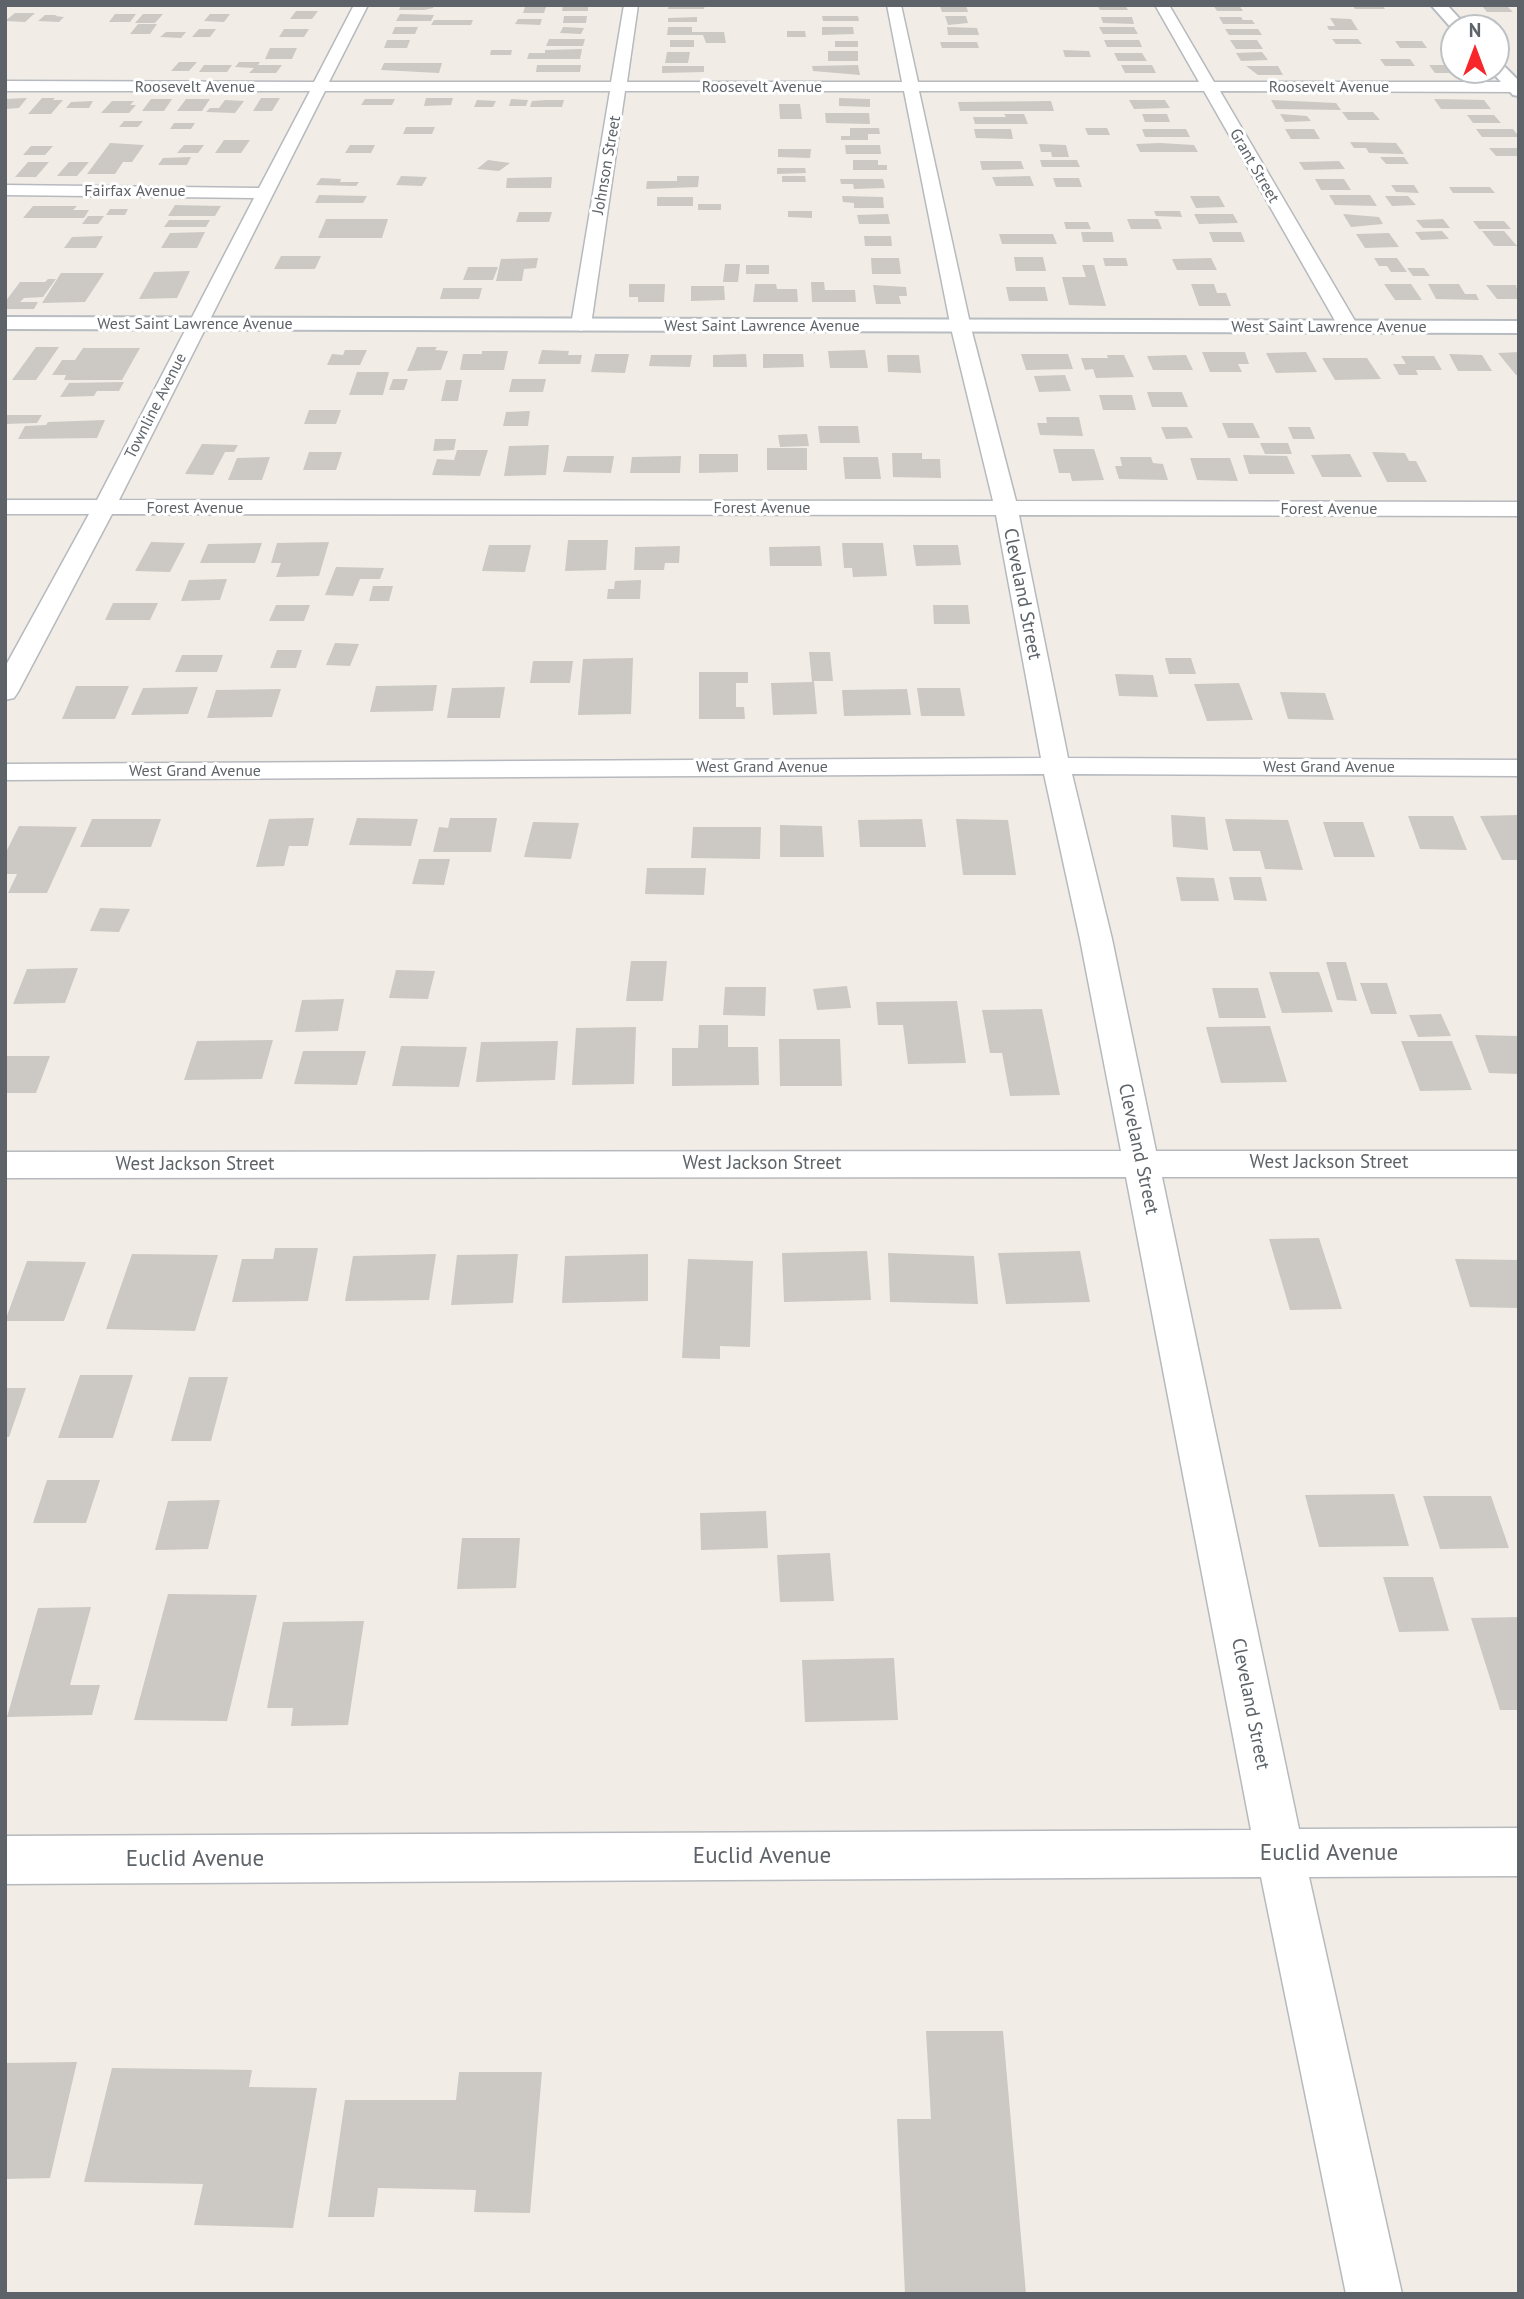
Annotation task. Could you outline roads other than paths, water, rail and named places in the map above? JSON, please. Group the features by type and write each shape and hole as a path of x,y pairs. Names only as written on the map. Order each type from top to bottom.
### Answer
{"street":[{"name":"Townline Avenue","path":"5,692 104,508 361,5"},
{"name":"Johnson Street","path":"581,326 621,88 631,5"},
{"name":"Cleveland Street","path":"894,5 961,328 1006,508 1056,766 1096,939 1280,1853 1374,2294"},
{"name":"Grant Street","path":"1162,5 1348,326"},
{"name":"Roosevelt Avenue","path":"5,86 1517,89"},
{"name":"Fairfax Avenue","path":"5,190 264,192"},
{"name":"West Saint Lawrence Avenue","path":"5,323 961,328 1519,327"},
{"name":"Forest Avenue","path":"5,507 1519,509"},
{"name":"West Grand Avenue","path":"5,772 1056,766 1519,768"},
{"name":"West Jackson Street","path":"5,1165 1519,1164"},
{"name":"Euclid Avenue","path":"5,1860 1519,1852"}]}
